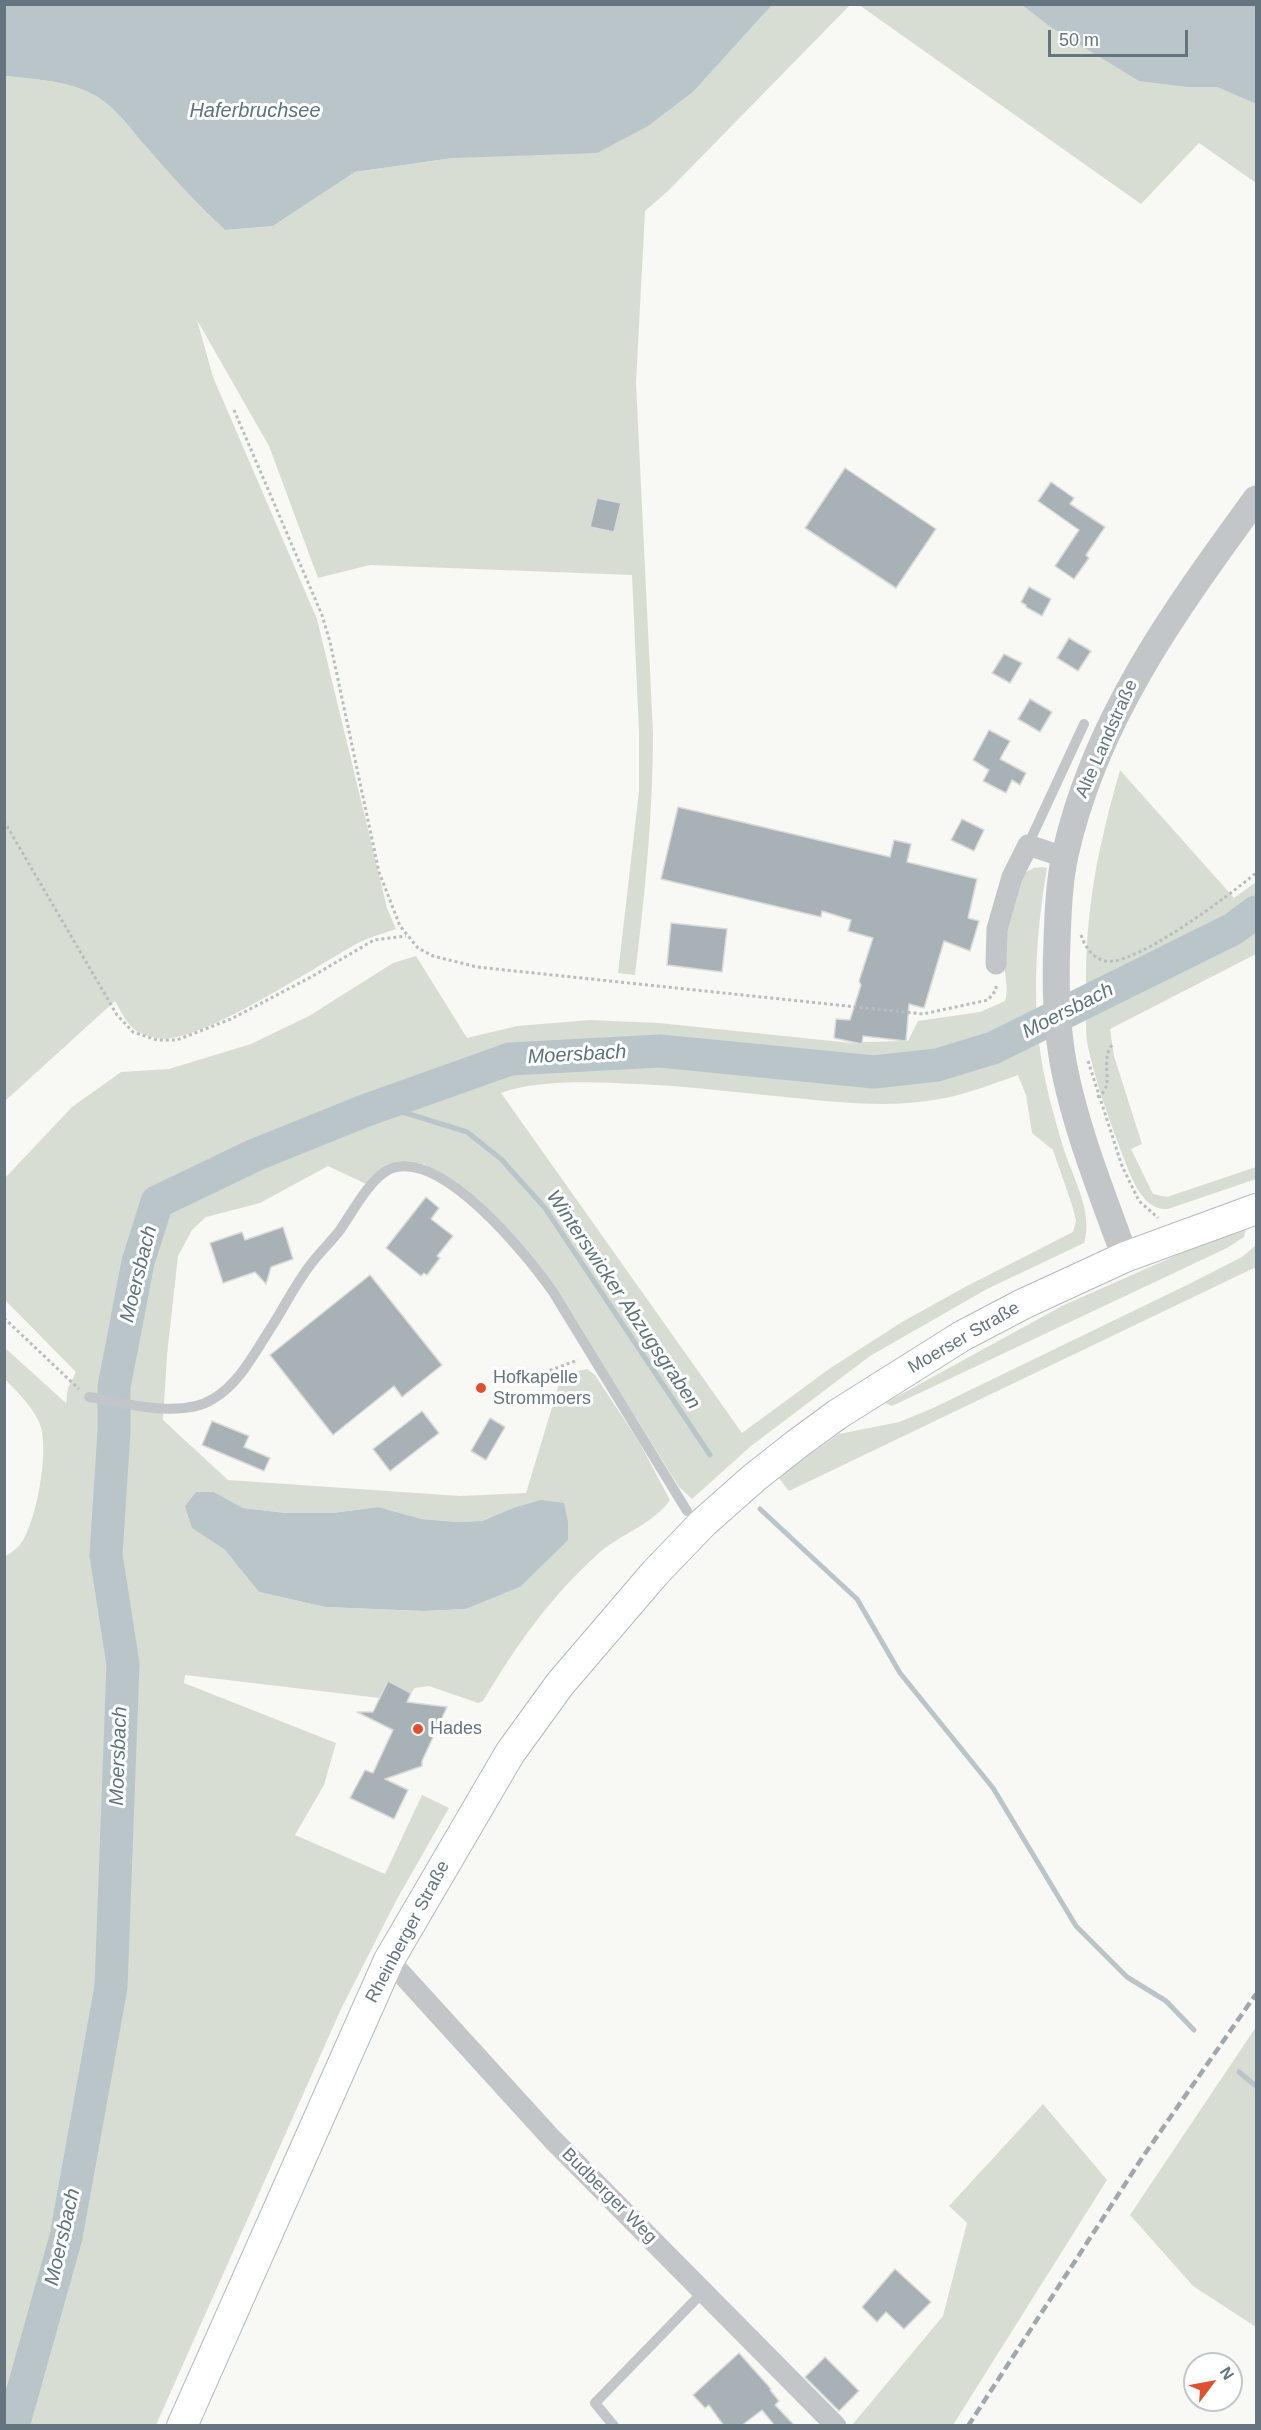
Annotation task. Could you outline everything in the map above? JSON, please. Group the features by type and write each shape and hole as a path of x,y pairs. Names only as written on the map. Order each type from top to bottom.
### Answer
{"main road":[{"name":"Moerser Straße","path":"695,1517 893,1379 962,1336 1023,1304 1121,1246 1257,1209"},
{"name":"Rheinberger Straße","path":"182,2426 389,1960 510,1754 560,1683 655,1573 695,1517"}],"street":[{"name":"Alte Landstraße","path":"1121,1246 1083,1140 1086,1101 1055,985 1067,913 1064,857 1090,771 1119,705 1142,664 1197,580 1257,499"},
{"path":"996,964 997,929 1012,877 1028,845 1064,857"},
{"name":"Budberger Weg","path":"389,1960 552,2139 836,2426"}],"lane":[{"path":"1028,845 1084,724"},
{"path":"88,1397 156,1407 192,1407 212,1400 230,1386 250,1361 310,1265 340,1230 354,1208 380,1176 399,1166 411,1165 430,1172 478,1204 528,1258 554,1292 591,1355 695,1517"},
{"path":"614,2426 595,2403 703,2292"}],"path":[{"path":"234,410 322,615 330,642 379,872 400,926 418,948 433,957 477,967 923,1014 988,1000 996,990 996,964"},
{"path":"4,821 117,1015 133,1032 157,1040 177,1040 231,1019 311,977 374,940 406,936"},
{"path":"1067,913 1094,957 1106,962 1129,956 1159,941 1221,901 1257,873"},
{"path":"1067,913 1076,940"},
{"path":"1086,1101 1104,1094 1107,1089 1106,1057 1108,1049 1114,1043"},
{"path":"1073,1048 1086,1101 1139,1201 1158,1218 1121,1246"},
{"path":"4,1318 88,1397"},
{"path":"516,1383 591,1355"}],"shaded area":[{"path":"772,5 850,5 668,191 645,211 636,383 653,763 648,854 635,975 618,973 639,791 639,732 632,575 370,565 318,578 269,446 197,320 213,377 317,619 387,908 396,929 358,943 258,1002 199,1030 175,1037 157,1038 135,1030 126,1021 115,1001 5,1101 5,76 66,84 96,96 120,117 186,191 225,230 273,226 355,172 453,158 694,91"},
{"path":"859,5 1022,5 1049,26 1188,87 1217,87 1256,104 1256,183 1199,143 1141,204"},
{"path":"1120,770 1234,898 1256,882 1256,954 1110,1029 1114,1056 1142,1144 1131,1149 1153,1194 1167,1197 1256,1167 1256,1179 1168,1209 1152,1205 1135,1184 1103,1100 1087,1041 1086,961 1094,879"},
{"path":"1034,868 1047,868 1036,982 1040,1050 1056,1123 1084,1207 1086,1231 1084,1243 987,1289 870,1356 751,1446 692,1499 679,1487 564,1303 461,1188 424,1164 402,1162 380,1169 366,1184 328,1166 260,1203 206,1217 192,1230 178,1256 167,1355 163,1420 228,1480 460,1496 526,1493 560,1381 578,1371 587,1369 595,1375 639,1442 670,1500 647,1522 600,1552 582,1569 550,1604 522,1640 483,1701 478,1703 429,1686 415,1688 411,1693 388,1681 379,1698 185,1675 184,1683 336,1743 324,1785 295,1835 385,1874 422,1795 449,1808 397,1899 341,2009 156,2425 5,2425 4,1557 19,1546 31,1522 40,1486 43,1449 42,1433 36,1416 5,1379 4,1347 66,1403 68,1388 76,1372 5,1300 5,1178 72,1107 121,1072 169,1069 251,1044 309,1016 393,963 416,956 467,1038 517,1026 590,1020 659,1023 861,1044 862,1042 908,1041 918,1021 980,1012 1005,1001 1007,988 1002,941 1024,873","holes":["1018,1075 1026,1095 1032,1133 1053,1150 1073,1208 1076,1221 1073,1232 902,1322 829,1369 742,1433 501,1093 532,1085 568,1082 676,1086 849,1103 886,1104 922,1102 950,1097","214,1492 243,1508 286,1513 333,1513 378,1507 422,1519 457,1522 482,1521 513,1508 538,1568 520,1587 466,1609 424,1611 325,1607 259,1592 224,1549"]},
{"path":"1246,1228 1244,1237 1227,1248 892,1406 885,1403 1064,1305 1193,1248"},
{"path":"1256,1245 1256,1267 789,1491 778,1477 839,1434 899,1422 931,1409 1189,1284 1242,1257"},
{"path":"1256,2027 1256,2327 1193,2286 1130,2215"},
{"path":"1043,2104 1107,2180 953,2425 852,2425 943,2316 967,2223 949,2206"}],"water":[{"name":"Haferbruchsee","path":"5,4 772,5 694,91 648,126 597,153 453,158 355,172 273,226 225,230 105,102 86,91 66,84 5,76"},
{"path":"1022,5 1256,5 1256,104 1217,87 1188,87 1139,81 1049,26"},
{"path":"196,1492 214,1492 243,1508 286,1513 333,1513 378,1507 422,1519 457,1522 482,1521 513,1508 541,1500 564,1503 568,1522 568,1540 520,1587 466,1609 424,1611 325,1607 259,1592 224,1549 192,1528 185,1506"}],"building":[{"path":"845,468 936,529 896,588 805,528"},
{"path":"1051,482 1074,498 1070,504 1105,527 1086,555 1089,558 1074,579 1055,566 1079,530 1038,501"},
{"path":"597,498 621,503 614,532 590,527"},
{"path":"1029,587 1051,599 1042,616 1021,602"},
{"path":"1069,638 1091,651 1078,671 1057,658"},
{"path":"1004,654 1022,663 1010,683 992,673"},
{"path":"1030,699 1052,712 1040,732 1018,719"},
{"path":"989,730 1010,741 1000,759 1026,773 1020,785 1012,780 1006,793 983,781 989,770 973,760"},
{"path":"678,807 890,857 894,840 911,844 907,862 977,879 968,918 979,921 970,951 944,941 924,1008 909,1004 906,1041 863,1036 862,1044 834,1038 836,1019 850,1020 861,985 859,981 873,938 848,931 851,920 822,911 821,917 661,879"},
{"path":"962,819 984,830 974,851 951,840"},
{"path":"671,923 727,929 722,972 667,965"},
{"path":"426,1197 439,1208 431,1219 453,1236 437,1256 440,1258 427,1275 424,1273 421,1276 386,1248"},
{"path":"283,1227 293,1259 271,1267 266,1284 255,1272 223,1283 210,1243 242,1232 245,1240"},
{"path":"370,1275 442,1365 402,1397 394,1386 333,1435 270,1355"},
{"path":"422,1411 439,1433 390,1471 373,1449"},
{"path":"490,1418 505,1427 486,1460 471,1451"},
{"path":"212,1421 249,1436 244,1447 270,1458 264,1471 202,1445"},
{"path":"388,1681 411,1693 407,1702 447,1707 422,1761 422,1766 385,1779 408,1790 394,1819 350,1798 365,1770 373,1773 393,1730 357,1712 373,1712"},
{"path":"895,2269 931,2302 904,2329 886,2312 877,2322 862,2307"},
{"path":"739,2353 771,2389 779,2401 775,2405 795,2426 775,2426 762,2410 741,2426 724,2426 709,2405 705,2408 693,2395"},
{"path":"825,2357 859,2391 839,2411 805,2377"}],"waterway":[{"name":"Moersbach","path":"13,2426 66,2237 111,1987 123,1664 106,1555 114,1431 114,1387 138,1262 157,1202 255,1155 364,1111 510,1059 660,1051 874,1072 937,1065 993,1048 1233,929 1256,912"},
{"name":"Winterswicker Abzugsgraben","path":"380,1105 467,1132 501,1159 545,1208 710,1455"},
{"name":"Winterswicker Abzugsgraben","path":"760,1509 857,1599 900,1673 993,1788 1076,1926 1127,1977 1166,2001 1194,2030"},
{"name":"Winterswicker Abzugsgraben","path":"1239,2072 1256,2086"}],"railway":[{"path":"968,2426 1142,2158 1256,1994"}],"place":[{"name":"Hofkapelle Strommoers","path":"481,1388"},
{"name":"Hades","path":"418,1729"}]}
